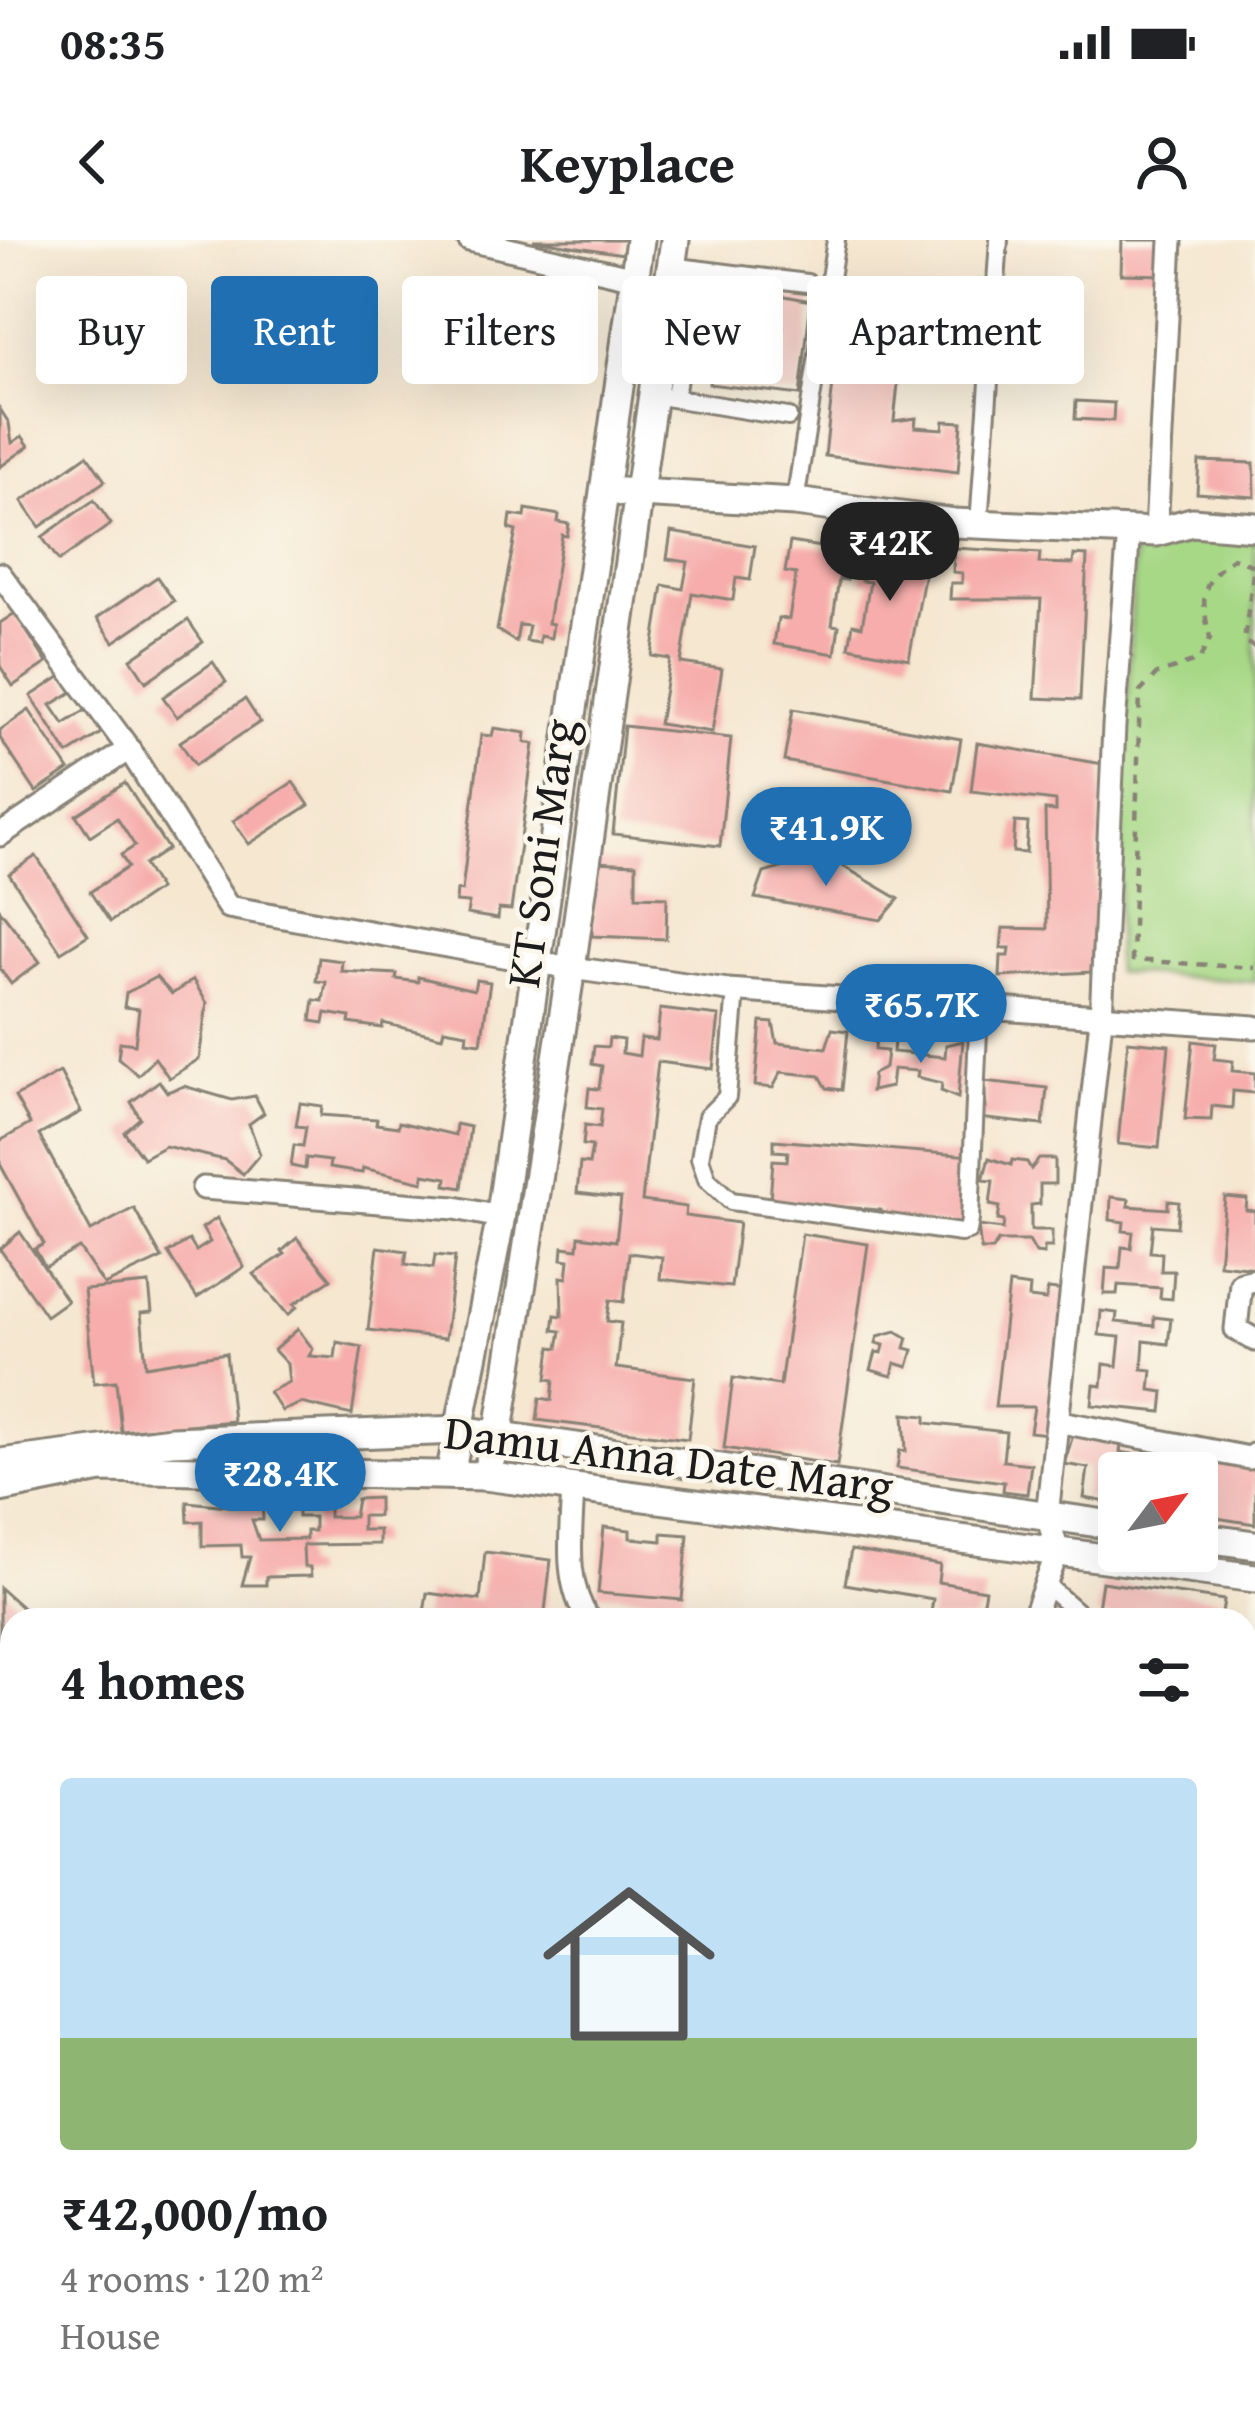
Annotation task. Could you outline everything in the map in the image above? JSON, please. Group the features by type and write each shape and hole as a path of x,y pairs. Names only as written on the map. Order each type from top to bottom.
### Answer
{"street":[{"path":"469,240 626,276"},
{"name":"KT Soni Marg","path":"635,276 640,240"},
{"path":"795,502 836,240"},
{"path":"979,524 999,240"},
{"path":"1036,1608 1058,1551 1047,1516 1102,1019 1114,726 1143,531 1171,240"},
{"path":"680,258 807,283"},
{"name":"KT Soni Marg","path":"485,1477 498,1437 639,495 664,397 680,258"},
{"name":"KT Soni Marg","path":"450,1475 500,1217 622,376"},
{"path":"664,397 788,417"},
{"path":"607,489 639,495 795,502 979,524 1143,531 1192,521 1255,527"},
{"path":"0,574 129,749 228,907 571,968 736,990 1255,1027"},
{"path":"0,835 129,749"},
{"path":"736,990 727,1097 707,1117 700,1158 707,1179 731,1201 961,1233 968,1231 970,1220 979,1006"},
{"path":"203,1188 454,1208 500,1217"},
{"path":"1255,1280 1241,1283 1236,1329 1255,1340"},
{"path":"1061,1422 1250,1458 1255,1454"},
{"name":"Damu Anna Date Marg","path":"0,1463 171,1441 460,1430 1098,1523"},
{"name":"Damu Anna Date Marg","path":"0,1488 101,1468 485,1477 1255,1578"},
{"path":"573,1485 571,1568 581,1608"},
{"path":"1218,1540 1255,1545"},
{"path":"1045,1584 1072,1608"}],"path":[{"path":"1255,647 1244,642 1254,566 1233,558 1206,580 1200,596 1210,639 1199,660 1156,674 1140,692 1132,960 1255,968"}],"green space":[{"path":"1135,539 1255,541 1255,982 1115,972"}],"building":[{"path":"533,240 625,240 623,254"},
{"path":"1122,240 1167,240 1166,275 1121,274"},
{"path":"783,296 807,300 800,395 709,384 783,384"},
{"path":"833,384 898,384 894,421 916,418 915,427 943,429 944,421 962,422 958,472 825,456"},
{"path":"1076,401 1114,403 1113,421 1075,419"},
{"path":"0,409 9,423 12,443 22,436 29,446 0,467"},
{"path":"87,455 105,481 40,527 22,501"},
{"path":"1199,461 1254,463 1255,497 1197,493"},
{"path":"94,500 111,524 59,561 42,537"},
{"path":"526,509 559,515 558,522 569,524 567,536 562,535 548,623 553,624 551,638 540,636 539,643 526,641 529,626 519,625 516,642 497,630 516,531 509,529 511,515 525,517"},
{"path":"671,532 755,546 750,580 736,578 733,600 692,593 681,663 722,669 712,732 659,724 670,659 652,656 663,585 683,589 688,562 667,559"},
{"path":"790,542 851,552 847,580 839,579 832,625 839,626 835,654 774,644 778,618 789,619 796,574 785,572"},
{"path":"954,548 1040,553 1039,563 1073,564 1074,555 1087,556 1080,700 1035,698 1041,599 950,599 951,583 962,583 962,573 953,572"},
{"path":"867,549 909,561 911,553 928,556 909,659 849,647 853,624 862,626 870,582 861,581"},
{"path":"157,577 174,601 114,642 97,618"},
{"path":"15,613 47,663 13,686 0,666 0,623"},
{"path":"188,620 203,642 146,682 131,659"},
{"path":"213,662 226,682 177,717 163,697"},
{"path":"63,675 74,691 51,705 64,724 86,710 101,733 68,754 31,696"},
{"path":"245,699 260,722 195,765 180,742"},
{"path":"793,709 961,739 952,791 784,761"},
{"path":"29,710 69,770 36,792 0,738 0,730"},
{"path":"624,726 731,738 720,846 613,834"},
{"path":"494,728 526,733 525,742 534,744 511,910 499,909 498,919 467,914 469,903 456,902 457,890 462,891 481,735 492,736"},
{"path":"977,743 1103,764 1091,972 1000,977 1001,956 1009,956 1010,948 1001,948 1003,928 1047,929 1045,810 1056,811 1056,801 971,791"},
{"path":"293,782 309,805 249,844 233,821"},
{"path":"125,783 168,849 144,865 159,889 110,922 90,892 128,867 121,855 135,846 117,818 90,836 76,815"},
{"path":"1015,822 1028,823 1026,853 1013,852"},
{"path":"824,855 899,899 881,920 755,898 764,873"},
{"path":"36,856 88,935 61,952 9,874"},
{"path":"594,862 636,864 636,896 667,897 666,939 592,936"},
{"path":"0,910 40,962 11,984 0,969"},
{"path":"319,958 342,961 341,971 397,974 396,979 418,982 418,977 474,990 476,980 490,982 481,1043 466,1041 467,1033 444,1029 442,1037 383,1023 382,1028 349,1023 350,1017 326,1013 324,1023 311,1021 314,1000 323,1001 326,982 316,981"},
{"path":"156,977 172,994 193,980 207,1003 199,1059 169,1078 155,1058 138,1075 118,1058 120,1042 135,1044 139,1009 124,1007 126,993"},
{"path":"660,1009 719,1016 713,1069 658,1062 642,1201 686,1207 685,1216 739,1223 731,1287 660,1279 662,1257 629,1253 624,1302 610,1300 607,1321 621,1323 616,1368 695,1378 688,1439 537,1420 540,1398 552,1400 554,1380 547,1379 551,1347 558,1348 561,1331 553,1330 555,1315 562,1316 561,1277 567,1278 569,1260 562,1259 563,1247 578,1249 579,1236 616,1241 621,1198 577,1193 580,1163 589,1164 592,1146 583,1145 585,1125 600,1127 602,1109 587,1107 589,1088 599,1089 602,1066 592,1064 594,1046 608,1047 609,1038 623,1040 622,1053 639,1056 641,1038 657,1040"},
{"path":"761,1022 773,1023 777,1043 826,1048 832,1029 848,1031 842,1090 827,1088 820,1076 781,1072 773,1088 755,1086"},
{"path":"876,1033 894,1041 893,1052 945,1057 946,1045 963,1041 958,1098 941,1091 942,1083 917,1077 918,1071 893,1069 891,1087 871,1091 873,1074 885,1068 887,1051 875,1050"},
{"path":"1128,1041 1169,1045 1159,1148 1118,1144"},
{"path":"1193,1041 1216,1044 1214,1059 1233,1061 1232,1071 1255,1073 1255,1093 1233,1091 1232,1108 1212,1106 1211,1120 1185,1119"},
{"path":"60,1072 81,1112 39,1135 91,1231 134,1208 162,1258 104,1285 79,1248 45,1267 35,1249 44,1244 0,1164 0,1141 30,1124 15,1097"},
{"path":"159,1081 167,1092 184,1086 232,1100 255,1096 264,1113 249,1124 260,1154 243,1174 225,1160 165,1146 143,1158 124,1132 140,1118 131,1102"},
{"path":"984,1081 1047,1088 1043,1125 978,1118 979,1107 986,1108"},
{"path":"300,1103 322,1106 321,1115 377,1119 376,1124 398,1127 399,1122 455,1135 456,1124 470,1127 462,1188 446,1185 447,1178 424,1174 423,1182 363,1168 362,1173 329,1168 330,1161 306,1158 305,1169 291,1166 294,1145 303,1146 306,1127 296,1126"},
{"path":"774,1140 972,1156 966,1227 879,1219 880,1210 770,1201 773,1160 787,1161 788,1152 774,1151"},
{"path":"989,1158 1011,1165 1012,1160 1027,1162 1031,1169 1039,1159 1055,1159 1055,1184 1040,1184 1040,1204 1031,1205 1031,1230 1052,1230 1052,1247 1044,1247 1044,1254 1036,1253 1029,1241 998,1241 992,1250 981,1250 978,1226 1003,1229 1004,1221 998,1220 1000,1207 990,1205 993,1181 983,1180"},
{"path":"1111,1197 1129,1199 1128,1206 1168,1209 1168,1201 1179,1202 1177,1227 1153,1225 1150,1252 1162,1253 1161,1271 1174,1271 1172,1299 1160,1298 1161,1288 1118,1285 1117,1294 1104,1294 1106,1268 1120,1269 1122,1247 1131,1248 1133,1232 1123,1231 1124,1222 1110,1220"},
{"path":"1225,1197 1247,1199 1246,1210 1255,1211 1255,1268 1219,1264"},
{"path":"217,1218 244,1267 197,1298 168,1253 189,1240 196,1251 210,1242 202,1228"},
{"path":"20,1232 67,1301 46,1316 0,1249"},
{"path":"802,1234 868,1244 837,1465 724,1448 733,1378 780,1385"},
{"path":"297,1238 331,1279 294,1304 297,1307 288,1315 254,1274 285,1254 282,1251"},
{"path":"378,1247 407,1251 405,1264 433,1268 435,1255 455,1257 445,1339 368,1330"},
{"path":"149,1284 152,1312 141,1313 146,1366 226,1353 233,1421 121,1431 116,1381 94,1383 84,1290"},
{"path":"1009,1284 1030,1287 1029,1298 1046,1300 1048,1289 1066,1291 1057,1435 1030,1432 1034,1407 995,1407"},
{"path":"1101,1311 1117,1313 1116,1322 1154,1326 1154,1317 1171,1319 1168,1344 1144,1341 1142,1369 1152,1370 1150,1390 1164,1392 1162,1412 1092,1405 1094,1385 1102,1386 1104,1364 1117,1366 1120,1337 1099,1335"},
{"path":"298,1329 313,1349 309,1356 335,1358 337,1342 362,1347 352,1415 301,1403 282,1411 269,1392 289,1382 287,1364 274,1350"},
{"path":"896,1331 908,1338 905,1348 913,1350 908,1367 895,1363 892,1376 871,1370 876,1352 882,1353 884,1345 876,1343 878,1336"},
{"path":"904,1414 926,1416 926,1423 1006,1432 1003,1461 1031,1464 1027,1494 1003,1491 1004,1482 897,1468 900,1450 906,1451"},
{"path":"1074,1432 1122,1439 1120,1452 1098,1452 1098,1500 1084,1498 1088,1468 1064,1464"},
{"path":"1146,1443 1163,1446 1162,1452 1145,1452"},
{"path":"1218,1460 1255,1465 1255,1524 1218,1518"},
{"path":"378,1498 378,1516 362,1516 362,1530 379,1530 379,1544 303,1545 304,1567 310,1567 311,1576 266,1577 266,1585 242,1585 250,1557 242,1557 241,1545 202,1546 202,1521 188,1522 187,1502 239,1507 239,1501 262,1500 263,1520 252,1520 259,1540 306,1539 306,1531 314,1531 314,1517 298,1517 298,1500 318,1499 318,1506 329,1506 329,1517 354,1517 357,1499"},
{"path":"604,1527 630,1530 630,1538 662,1541 662,1533 688,1535 682,1600 598,1593"},
{"path":"851,1550 940,1565 938,1582 985,1590 982,1608 932,1608 933,1599 845,1584"},
{"path":"485,1552 551,1560 545,1608 425,1608 427,1593 480,1600"},
{"path":"1102,1582 1224,1600 1223,1608 1098,1608"},
{"path":"0,1588 22,1608 0,1608"}]}
